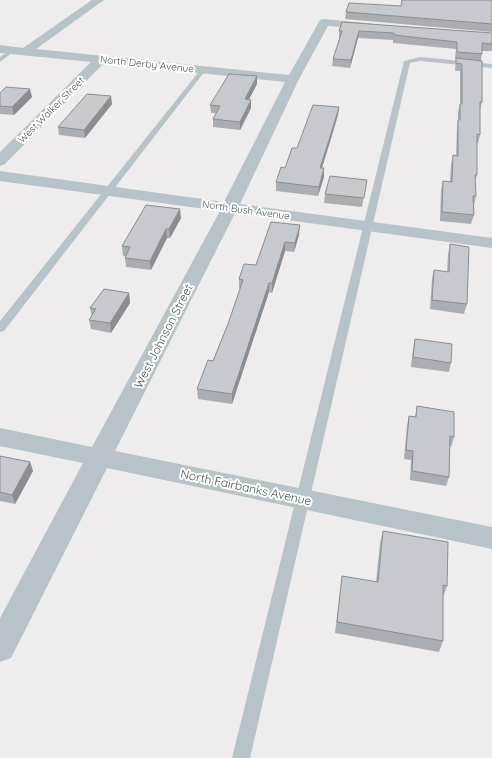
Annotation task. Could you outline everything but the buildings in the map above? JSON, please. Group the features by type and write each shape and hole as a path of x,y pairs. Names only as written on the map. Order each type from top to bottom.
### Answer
{"street":[{"path":"19,51 99,0"},
{"name":"West Johnson Street","path":"0,648 230,207 293,79 324,22 385,27"},
{"name":"North Derby Avenue","path":"0,49 293,79"},
{"name":"West Walker Street","path":"0,161 101,59"},
{"name":"North Bush Avenue","path":"0,176 492,243"},
{"name":"North Fairbanks Avenue","path":"0,437 492,538"}],"lane":[{"path":"0,60 19,51"},
{"path":"242,758 367,226 408,61 420,59 492,66"},
{"path":"0,328 106,191 203,70"}]}
